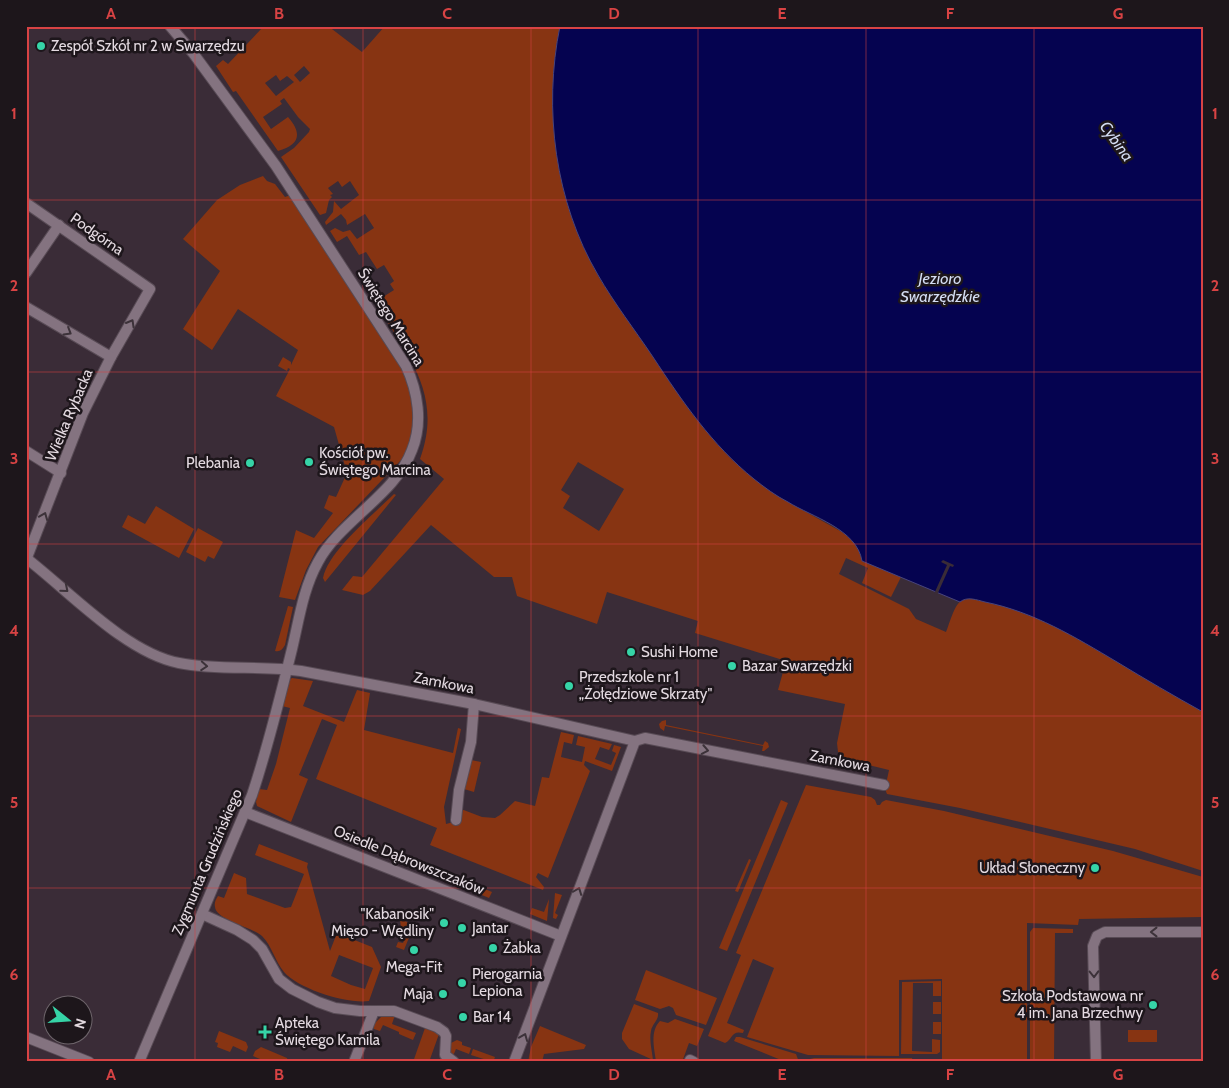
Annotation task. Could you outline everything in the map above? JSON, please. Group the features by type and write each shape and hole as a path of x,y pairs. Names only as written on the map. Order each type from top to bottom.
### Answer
{"street":[{"name":"Świętego Marcina","path":"170,26 193,53 276,166 406,366 417,402 417,436 407,462 387,487 338,535 317,564 303,602 287,669"},
{"name":"Podgórna","path":"26,203 150,289"},
{"path":"26,273 59,225"},
{"name":"Wielka Rybacka","path":"26,559 83,413 111,357 150,289"},
{"path":"26,307 111,357"},
{"path":"26,451 61,473"},
{"name":"Zamkowa","path":"26,559 138,648 170,661 186,664 287,669 884,785"},
{"name":"Zygmunta Grudzińskiego","path":"139,1062 245,812 265,754 287,669"},
{"path":"456,820 459,790 471,742 474,704"},
{"path":"514,1062 561,936 640,739"},
{"name":"Osiedle Dąbrowszczaków","path":"245,812 561,936"},
{"path":"202,914 237,930 253,940 262,949 279,979 292,989 318,1002 335,1008 353,1011 394,1011 440,1029 446,1036 445,1054 454,1062"},
{"path":"1096,1062 1093,946 1097,936 1106,932 1203,932"},
{"path":"354,1062 374,1011"},
{"path":"26,1037 89,1062"}],"shaded area":[{"path":"264,26 328,26 362,52 385,26 560,26 555,57 553,121 563,184 571,214 582,244 601,281 699,422 726,453 765,487 850,538 860,552 863,561 901,577 891,597 862,583 868,568 846,558 839,574 909,609 916,619 946,632 955,609 964,599 1005,606 1055,626 1203,712 1203,871 1135,849 960,808 887,794 885,789 889,770 848,760 838,752 837,743 845,704 778,690 786,661 695,633 698,621 607,592 597,624 517,596 512,577 494,577 431,525 370,591 363,595 342,590 353,576 362,577 444,479 420,459 426,435 427,414 424,394 418,375 409,357 375,302 394,290 390,284 394,281 384,265 377,269 366,252 359,255 347,236 337,242 330,231 335,228 343,232 350,230 357,239 374,228 365,214 347,225 346,220 341,214 326,225 325,222 333,212 334,201 341,209 359,195 350,181 342,187 338,181 328,188 333,194 330,195 332,197 329,200 326,213 320,215 281,157 294,148 310,129 284,98 280,101 282,104 263,117 271,129 288,117 296,129 296,138 291,146 278,151 236,91 233,92 216,66 223,60 228,64","holes":["304,66 310,73 300,82 294,75","276,75 280,81 287,76 294,82 276,96 265,83","578,462 624,489 599,531 563,508 570,496 561,490"]},
{"path":"263,176 267,181 275,184 285,197 291,195 404,369 414,399 415,430 404,457 318,547 306,570 295,600 279,597 296,530 314,538 333,513 324,508 329,495 336,497 347,473 334,427 276,396 290,369 288,368 287,371 278,366 283,357 291,362 291,365 298,350 238,309 212,350 183,329 220,271 183,239 217,200 240,185"},
{"path":"394,494 396,495 325,582 323,578 334,556 353,533"},
{"path":"156,506 194,529 179,558 122,527 128,515 145,524"},
{"path":"198,528 223,542 214,559 208,556 205,562 186,552"},
{"path":"288,606 293,607 285,645 281,650 275,651"},
{"path":"292,678 313,681 303,706 344,722 357,690 370,693 364,730 453,753 458,728 461,729 444,807 446,824 461,820 461,809 482,817 495,818 515,801 535,806 542,777 549,778 561,732 574,735 572,744 564,742 561,757 582,762 585,747 576,745 578,736 612,744 609,750 600,747 595,759 611,765 616,753 612,751 614,745 621,747 612,771 585,761 584,765 590,771 548,878 538,873 536,877 544,887 543,890 430,845 437,828 316,779 337,725 322,719 299,775 308,779 291,822 257,806 259,789 267,790 276,764 290,708 282,706 289,680"},
{"path":"666,720 666,725 763,745 765,741 769,747 762,751 763,746 665,726 664,731 660,728 659,724"},
{"path":"471,760 481,762 474,792 464,789"},
{"path":"806,785 871,797 877,805 886,800 944,811 1113,851 1203,877 1203,917 1079,919 1078,925 1027,923 1027,1062 942,1062 942,979 899,980 899,1056 808,1055 747,1037 774,968 753,959 727,1023 744,1030 743,1033 734,1034 725,1043 708,1036 741,955 736,953"},
{"path":"781,800 788,803 727,951 719,948"},
{"path":"259,844 308,863 307,867 330,951 337,933 372,947 381,967 369,1001 336,998 300,984 284,972 262,936 228,920 217,912 216,900 218,896 224,898 234,873 246,878 247,894 285,908 291,907 304,874 255,855","holes":["339,955 373,968 365,989 331,976"]},
{"path":"749,859 751,860 738,892 735,891"},
{"path":"473,884 492,892 489,898 470,890"},
{"path":"555,893 562,895 555,913 558,915 556,919 553,918"},
{"path":"549,899 547,921 530,914 532,908 544,912"},
{"path":"400,919 414,925 404,950 396,947 398,942 403,943 406,936 401,929"},
{"path":"1033,928 1073,929 1073,933 1055,933 1054,1062 1030,1062 1030,932"},
{"path":"646,970 717,998 706,1025 676,1015 673,1008 669,1006 660,1009 635,1000"},
{"path":"941,981 941,996 933,996 933,983 913,983 912,1051 932,1052 932,1039 940,1040 940,1052 937,1054 901,1054 902,982"},
{"path":"933,1002 941,1002 941,1014 933,1014"},
{"path":"634,1004 658,1013 650,1034 653,1060 629,1049 622,1039 622,1033"},
{"path":"383,1015 395,1015 392,1024 416,1033 413,1040 383,1025 380,1031 374,1029 373,1025"},
{"path":"675,1019 704,1029 697,1046 689,1043 682,1062 656,1061 654,1034 657,1025 660,1021 668,1023"},
{"path":"933,1022 941,1022 941,1034 933,1034"},
{"path":"540,1026 586,1045 584,1049 544,1054 542,1062 528,1062 531,1047"},
{"path":"425,1028 439,1034 429,1062 413,1062"},
{"path":"1128,1030 1157,1030 1157,1042 1128,1042"},
{"path":"219,1031 246,1042 248,1047 246,1052 233,1046 230,1052 217,1047 218,1043 215,1042"},
{"path":"736,1037 796,1054 799,1062 786,1062 734,1041"},
{"path":"457,1040 462,1042 462,1045 471,1048 469,1054 456,1049 453,1056 449,1052 449,1044"},
{"path":"261,1047 287,1058 288,1062 267,1062 253,1056 255,1051"},
{"path":"473,1049 495,1057 493,1062 471,1055"},
{"path":"912,1058 913,1062 809,1062 810,1059"}],"water":[{"name":"Jezioro Swarzędzkie","path":"560,26 1203,26 1203,712 1054,626 1003,606 969,599 960,602 862,561 852,540 843,532 770,491 725,452 687,406 611,296 583,247 563,186 556,154 553,90"}],"pier":[{"path":"943,560 954,565 953,567 950,566 937,595 934,594 947,565 941,562"}],"place":[{"name":"Zespół Szkół nr 2 w Swarzędzu","path":"41,46"},
{"name":"Kościół pw. Świętego Marcina","path":"309,462"},
{"name":"Plebania","path":"250,463"},
{"name":"Sushi Home","path":"631,652"},
{"name":"Bazar Swarzędzki","path":"732,666"},
{"name":"Przedszkole nr 1 „Żołędziowe Skrzaty\"","path":"569,686"},
{"name":"Układ Słoneczny","path":"1095,868"},
{"name":"\"Kabanosik\" Mięso - Wędliny","path":"444,923"},
{"name":"Jantar","path":"462,928"},
{"name":"Żabka","path":"493,948"},
{"name":"Mega-Fit","path":"414,950"},
{"name":"Pierogarnia Lepiona","path":"462,983"},
{"name":"Maja","path":"443,994"},
{"name":"Szkoła Podstawowa nr 4 im. Jana Brzechwy","path":"1153,1005"},
{"name":"Bar 14","path":"463,1017"},
{"name":"Apteka Świętego Kamila","path":"265,1032"}],"water label":[{"name":"Cybina","path":"1117,141"}]}
